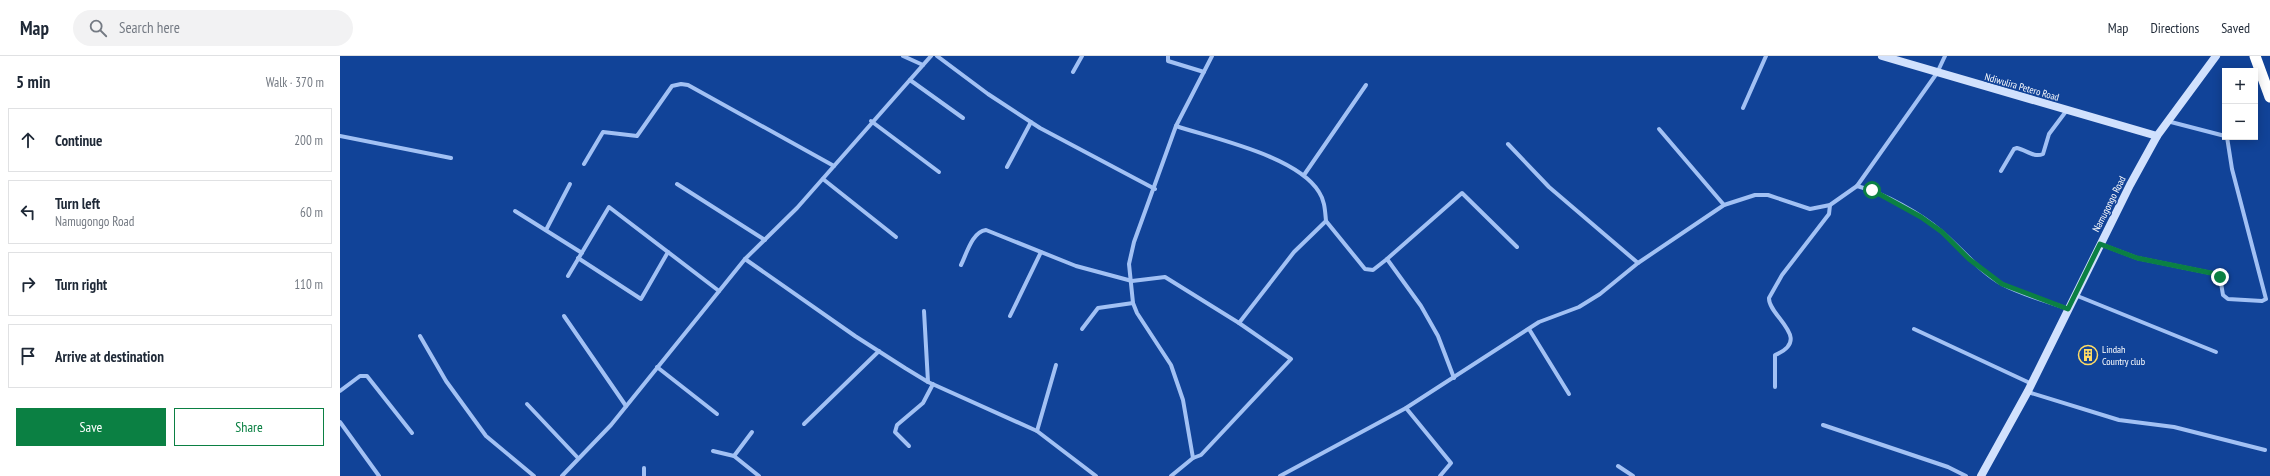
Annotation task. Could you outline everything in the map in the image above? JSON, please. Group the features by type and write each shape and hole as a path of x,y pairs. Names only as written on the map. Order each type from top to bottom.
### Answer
{"highway":[{"path":"2255,56 2270,97"}],"main road":[{"name":"Ndiwulira Petero Road","path":"1882,56 2157,136"},
{"name":"Namugongo Road","path":"1981,476 2030,388 2100,244 2157,136 2216,56"}],"street":[{"path":"903,56 923,65"},
{"path":"562,476 626,406 745,259 823,180 871,121 931,56"},
{"path":"937,56 988,94 1031,122 1155,188"},
{"path":"1073,72 1082,56"},
{"path":"1168,56 1168,60 1204,72"},
{"path":"1194,458 1183,400 1171,365 1137,313 1133,303 1130,255 1176,126 1212,56"},
{"path":"1743,108 1766,56"},
{"path":"1280,476 1406,408 1539,322 1579,307 1638,263 1724,205 1755,195 1768,195 1810,209 1830,204 1857,186 1937,73 1945,56"},
{"path":"910,80 963,118"},
{"path":"584,164 603,132 637,136 672,86 681,84 688,85 834,166"},
{"path":"1304,175 1366,85"},
{"path":"2001,171 2014,149 2018,148 2030,154 2040,156 2043,154 2049,134 2067,110"},
{"path":"871,121 939,172"},
{"path":"2167,121 2222,135"},
{"path":"1007,167 1031,122"},
{"path":"1176,126 1242,146 1304,175 1320,193 1324,204 1326,221 1365,269 1373,270 1462,193 1517,247"},
{"path":"1659,129 1724,205"},
{"path":"340,136 451,158"},
{"path":"2100,244 2137,258 2216,274 2220,277 2223,295 2228,299 2262,301 2266,299 2232,168 2227,140"},
{"path":"1508,144 1549,187 1638,263"},
{"path":"823,180 896,237"},
{"path":"546,230 570,184"},
{"path":"677,184 765,240"},
{"path":"1857,186 1872,190 1921,217 1942,232 1969,259 2002,284 2068,309"},
{"path":"1775,387 1775,355 1785,351 1790,344 1790,336 1780,317 1770,305 1768,298 1782,275 1829,214 1830,204"},
{"path":"568,276 609,207 719,291"},
{"path":"515,211 582,253"},
{"path":"1239,323 1294,252 1326,221"},
{"path":"961,265 976,236 980,231 986,230 1076,266 1132,281 1165,276 1239,323 1291,359 1201,455 1194,458 1171,476"},
{"path":"578,258 641,299 668,252"},
{"path":"1010,316 1041,252"},
{"path":"745,259 851,334 928,382 1037,431 1096,476"},
{"path":"1387,259 1421,306 1438,336 1454,378"},
{"path":"2075,295 2216,352"},
{"path":"1082,329 1098,308 1103,306 1133,303"},
{"path":"924,311 928,382"},
{"path":"564,316 626,406"},
{"path":"1529,329 1569,394"},
{"path":"1914,329 2030,388 2119,420 2174,427 2266,450"},
{"path":"420,336 446,381 486,436 534,476"},
{"path":"804,424 879,351"},
{"path":"1037,431 1056,365"},
{"path":"657,367 718,414"},
{"path":"340,392 360,376 367,376 412,432"},
{"path":"909,446 895,432 897,425 923,403 933,384"},
{"path":"527,404 578,458"},
{"path":"1406,408 1452,462 1440,476"},
{"path":"340,422 379,476"},
{"path":"1823,425 1948,467 1966,476"},
{"path":"734,456 752,432"},
{"path":"713,451 734,456 759,476"},
{"path":"1618,466 1633,476"},
{"path":"644,468 644,476"}],"place":[{"name":"Lindah Country club","path":"2088,355"}],"route":[{"path":"1872,190 1921,217 1942,232 1969,259 2002,284 2068,309 2100,244 2137,258 2216,274 2220,277"}]}
